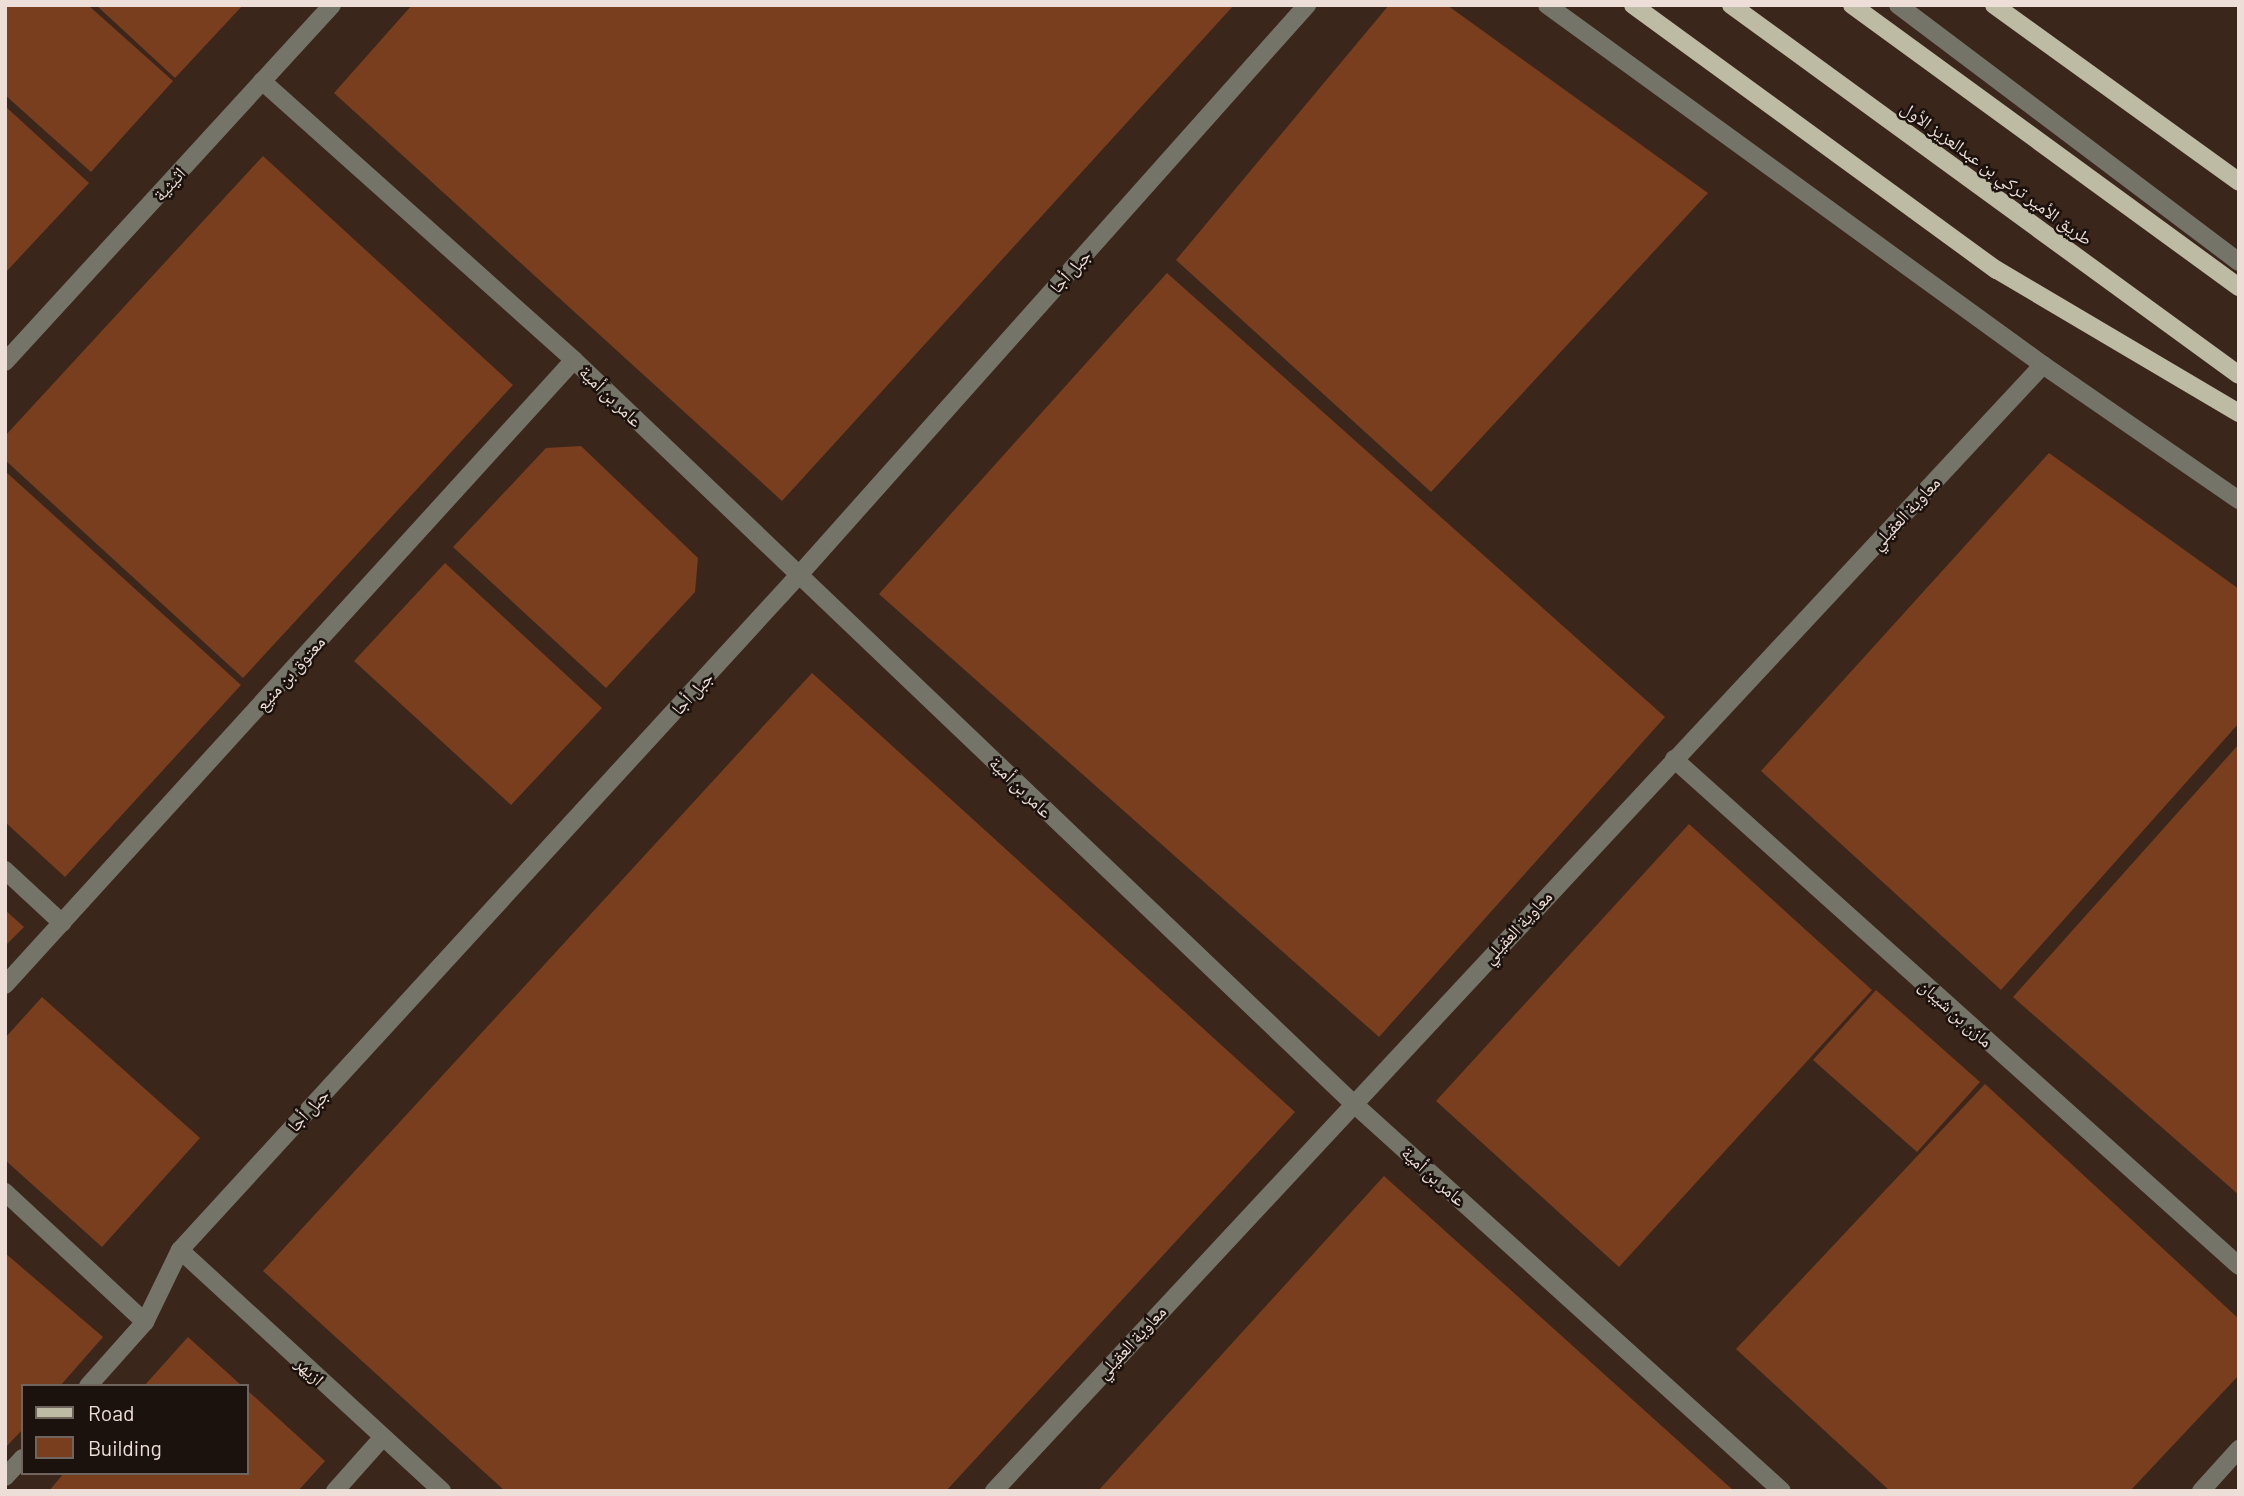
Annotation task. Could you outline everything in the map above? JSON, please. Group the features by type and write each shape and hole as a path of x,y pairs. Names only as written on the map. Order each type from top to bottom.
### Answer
{"main road":[{"path":"1633,5 1997,270 2239,413"},
{"name":"طريق الأمير تركي بن عبدالعزيز الأول","path":"1731,5 2239,375"},
{"path":"1852,5 2239,288"},
{"path":"1994,5 2239,182"}],"street":[{"name":"اثيثية","path":"5,362 332,5"},
{"name":"جبل أجا","path":"90,1384 145,1322 180,1250 799,575 1307,5"},
{"path":"1547,5 2043,365 2239,500"},
{"path":"1898,5 2239,262"},
{"name":"عامر بن أمية","path":"262,81 574,360 1353,1102 1782,1491"},
{"name":"معتوق بن منيع","path":"5,985 574,360"},
{"name":"معاوية العقيلي","path":"994,1491 1353,1102 2043,365"},
{"name":"مازن بن شيبان","path":"1674,760 2239,1266"},
{"path":"5,870 62,923"},
{"path":"5,1192 145,1322"},
{"name":"ازيهر","path":"180,1250 442,1491"},
{"path":"335,1491 382,1438"},
{"path":"2201,1491 2239,1450"},
{"path":"5,1477 21,1460"}],"building":[{"path":"5,5 88,5 173,81 91,172 5,95"},
{"path":"96,5 243,5 175,78"},
{"path":"412,5 1234,5 782,501 334,93"},
{"path":"1389,5 1447,5 1708,193 1431,492 1176,260"},
{"path":"5,106 89,183 5,273"},
{"path":"263,156 513,385 243,678 5,460 5,436"},
{"path":"1167,273 1665,717 1379,1037 879,594"},
{"path":"581,446 698,558 695,592 606,688 453,547 546,448"},
{"path":"2049,453 2239,589 2239,723 2001,990 1761,771"},
{"path":"5,471 241,685 65,877 5,822"},
{"path":"445,563 602,708 511,805 354,661"},
{"path":"812,673 1295,1112 946,1491 505,1491 263,1271"},
{"path":"2239,744 2239,1195 2013,997"},
{"path":"1689,824 1872,990 1619,1267 1436,1101"},
{"path":"5,910 24,927 5,946"},
{"path":"1876,990 1980,1082 1917,1152 1813,1060"},
{"path":"42,997 200,1138 102,1247 5,1160 5,1038"},
{"path":"1985,1084 2239,1319 2239,1375 2130,1491 1890,1491 1736,1349"},
{"path":"1384,1176 1734,1491 1098,1491"},
{"path":"5,1253 103,1337 62,1384 21,1384 21,1431 5,1448"},
{"path":"188,1337 240,1384 146,1384"},
{"path":"248,1391 325,1461 298,1491 49,1491 62,1475 248,1475"}]}
